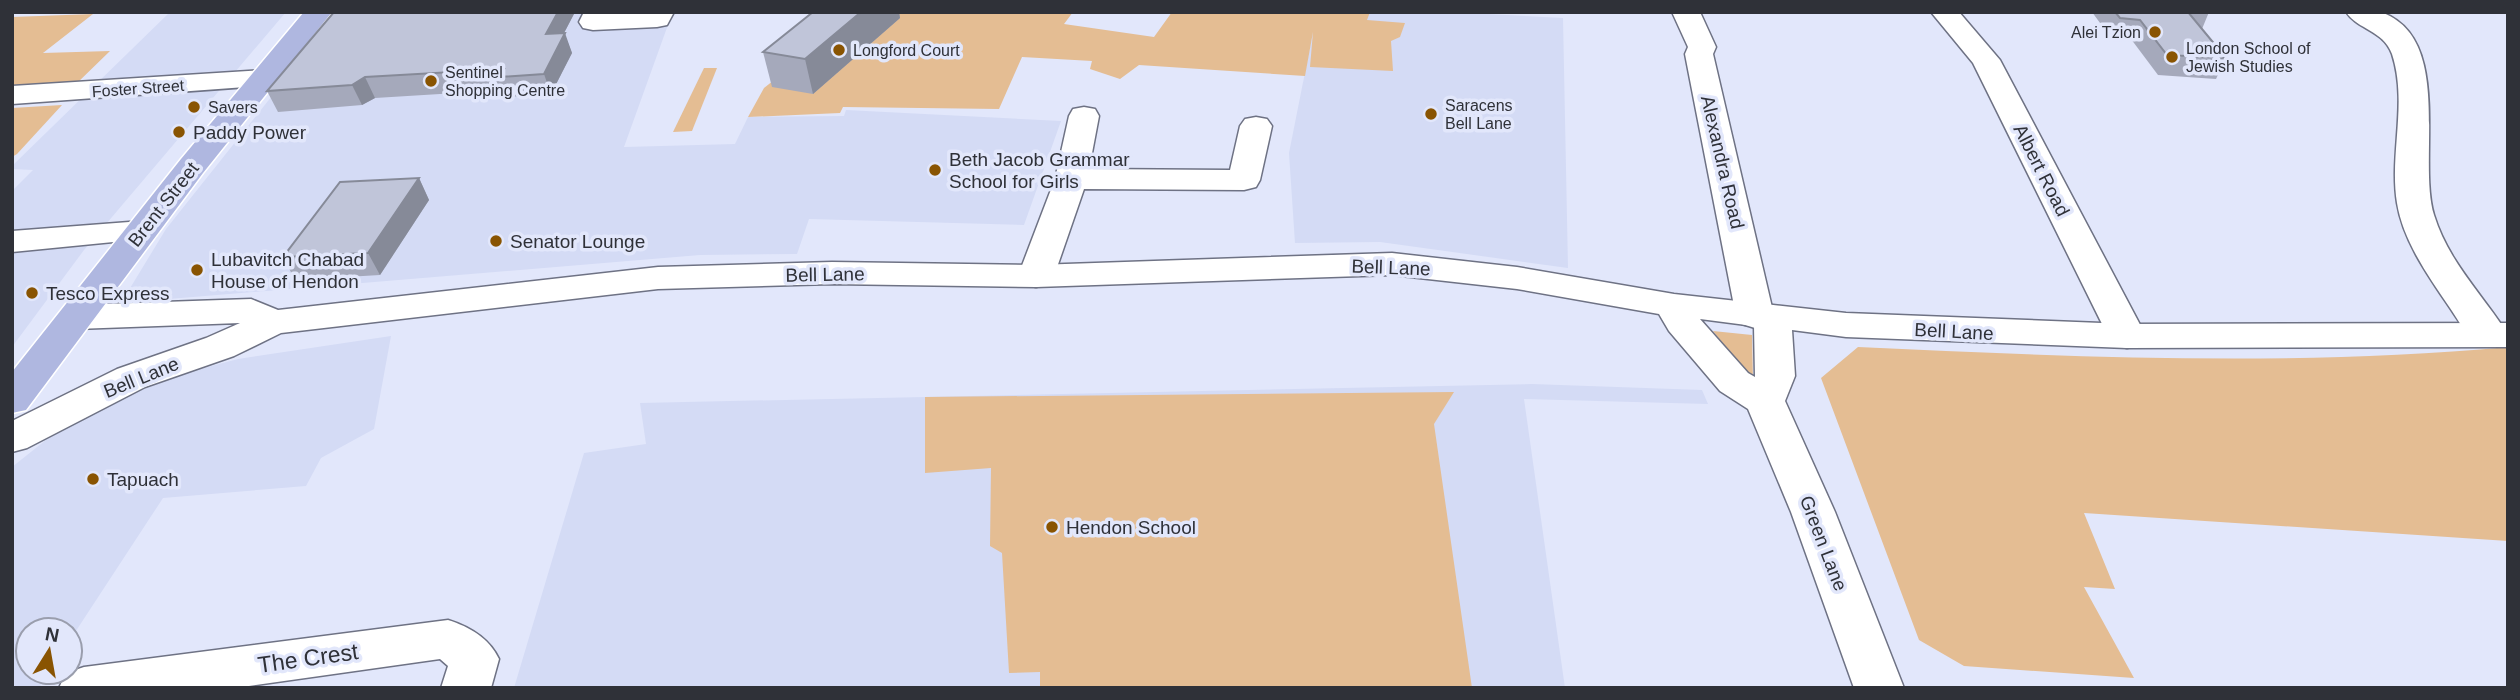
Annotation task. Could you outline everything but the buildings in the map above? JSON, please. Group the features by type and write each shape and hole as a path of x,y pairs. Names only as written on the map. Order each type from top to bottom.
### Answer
{"main road":[{"name":"Brent Street","path":"12,400 142,231 319,12"}],"street":[{"path":"598,12 593,22 657,19 660,12"},
{"name":"Alexandra Road","path":"1686,12 1702,47 1699,54 1764,317"},
{"name":"Albert Road","path":"1944,12 1986,60 2127,336"},
{"path":"2360,12 2393,33 2403,46 2412,81 2414,204 2430,243 2454,287 2498,334"},
{"name":"Foster Street","path":"12,95 265,79"},
{"path":"1036,276 1071,179 1084,116"},
{"path":"1071,179 1244,180 1256,126"},
{"path":"12,242 142,231"},
{"name":"Bell Lane","path":"12,438 131,378 220,347 273,322 658,278 832,272 1036,276 1392,264 1517,278 1674,305 1764,317 1966,332 2127,336 2498,334"},
{"path":"1674,305 1682,323 1734,382 1765,401 1775,376 1764,317"},
{"name":"Bell Lane","path":"76,317 251,310 273,322"},
{"name":"Green Lane","path":"1765,401 1813,512 1879,688"},
{"name":"The Crest","path":"84,688 448,639 475,659 466,688"}],"shaded area":[{"path":"170,12 286,12 84,250 12,347 12,191 33,170 12,169 12,166"},
{"path":"339,12 584,12 581,27 669,22 624,147 735,144 748,117 844,116 846,110 1061,121 1024,225 809,219 797,254 700,255 121,303 166,229"},
{"path":"843,12 1073,12 1064,24 1154,37 1172,12 1370,12 1367,20 1405,23 1400,37 1391,41 1393,71 1310,67 1313,32 1305,76 1139,65 1120,79 1090,69 1092,61 1022,57 999,109 843,107 840,113 748,117 764,88 845,24"},
{"name":"Saracens Bell Lane","path":"1317,12 1450,12 1563,18 1568,268 1380,242 1295,243 1289,153"},
{"path":"93,14 43,53 110,51 74,86 12,89 12,17"},
{"path":"704,68 717,68 692,131 673,132"},
{"path":"62,105 17,154 12,157 12,108"},
{"path":"1713,331 1752,335 1753,382"},
{"path":"391,336 374,429 321,458 306,486 163,498 84,619 84,616 14,616 14,686 40,686 12,688 12,467 46,440 113,402 181,374 238,359"},
{"path":"1858,347 2102,357 2264,358 2346,357 2508,347 2508,541 2084,513 2115,589 2084,587 2134,678 1964,666 1919,640 1821,378"},
{"name":"Hendon School","path":"1532,384 1702,390 1708,404 1524,399 1565,688 514,688 584,453 646,444 640,403"},
{"path":"1454,392 1434,424 1472,688 1040,688 1040,672 1009,673 1002,553 990,546 991,468 925,473 925,397"}],"place":[{"name":"Alei Tzion","path":"2155,32"},
{"name":"Longford Court","path":"839,50"},
{"name":"London School of Jewish Studies","path":"2172,57"},
{"name":"Sentinel Shopping Centre","path":"431,81"},
{"name":"Savers","path":"194,107"},
{"name":"Saracens Bell Lane","path":"1431,114"},
{"name":"Paddy Power","path":"179,132"},
{"name":"Beth Jacob Grammar School for Girls","path":"935,170"},
{"name":"Senator Lounge","path":"496,241"},
{"name":"Lubavitch Chabad House of Hendon","path":"197,270"},
{"name":"Tesco Express","path":"32,293"},
{"name":"Tapuach","path":"93,479"},
{"name":"Hendon School","path":"1052,527"}]}
